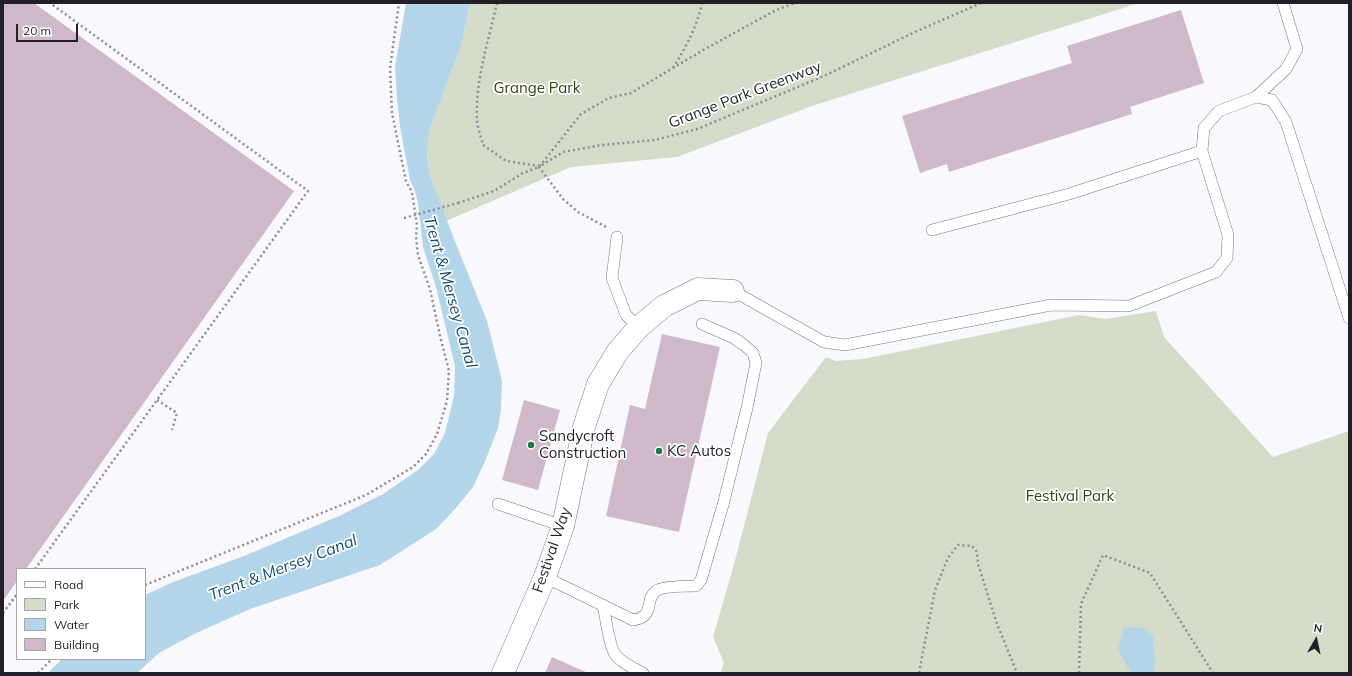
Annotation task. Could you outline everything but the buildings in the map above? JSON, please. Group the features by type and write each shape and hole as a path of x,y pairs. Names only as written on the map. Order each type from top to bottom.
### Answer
{"street":[{"name":"Festival Way","path":"503,673 545,577 563,526 584,427 598,384 618,351 639,327 664,306 698,289 733,291"}],"lane":[{"path":"733,291 824,342 845,345 1051,305 1086,304 1129,306 1216,272 1227,258 1228,235 1202,150 1204,128 1219,110 1256,97 1286,68 1297,49 1284,3"},
{"path":"1256,97 1272,100 1286,122 1349,318"},
{"path":"932,230 1069,194 1202,150"},
{"path":"616,237 612,278 626,316 639,327"},
{"path":"545,577 633,620 640,619 645,616 652,595 657,590 696,586 700,580 723,505 747,408 756,363 752,353 744,345 734,338 702,324"},
{"path":"498,504 563,526"},
{"path":"603,605 615,654 624,663 643,673"}],"path":[{"path":"36,568 308,191 50,3"},
{"path":"146,585 366,495 413,467 426,454 437,434 447,401 449,371 430,289 418,255 416,237 417,225 412,192 406,181 392,113 390,68 399,3"},
{"path":"497,3 482,63 477,96 478,123 483,145 506,161 540,167 563,199 578,212 606,228 616,237"},
{"path":"673,68 690,40 699,17 702,3"},
{"path":"540,167 581,114 609,98 631,93 705,49 776,10 795,3"},
{"name":"Grange Park Greenway","path":"404,218 494,191 523,173 540,167 563,152 602,145 655,140 697,129 824,76 981,3"},
{"path":"157,400 178,413 172,430"},
{"path":"919,673 935,590 948,558 958,545 972,546 977,552 978,564 997,624 1017,673"},
{"path":"1079,673 1081,604 1103,555 1150,573 1213,673"},
{"path":"3,613 16,595"},
{"path":"38,673 51,660"}],"green space":[{"name":"Grange Park","path":"470,3 1139,3 815,105 677,157 571,167 446,221 430,176 427,156 429,131 461,47"},
{"name":"Festival Park","path":"1156,311 1164,337 1273,457 1349,431 1349,673 720,673 724,663 713,637 736,557 768,433 826,357 836,361 863,359 1079,315 1106,319"}],"water":[{"name":"Trent & Mersey Canal","path":"406,3 470,3 461,47 429,131 427,156 430,176 487,321 502,381 501,409 498,428 473,487 436,529 380,565 250,609 194,634 159,653 137,673 48,673 61,660 146,660 146,595 173,582 244,556 339,516 383,494 418,470 434,454 445,433 454,396 455,366 436,287 423,247 418,203 410,180 400,127 395,67"},
{"path":"1124,627 1143,628 1153,636 1155,662 1153,673 1132,673 1128,668 1118,649"}],"place":[{"name":"Sandycroft Construction","path":"531,445"},
{"name":"KC Autos","path":"659,451"}]}
